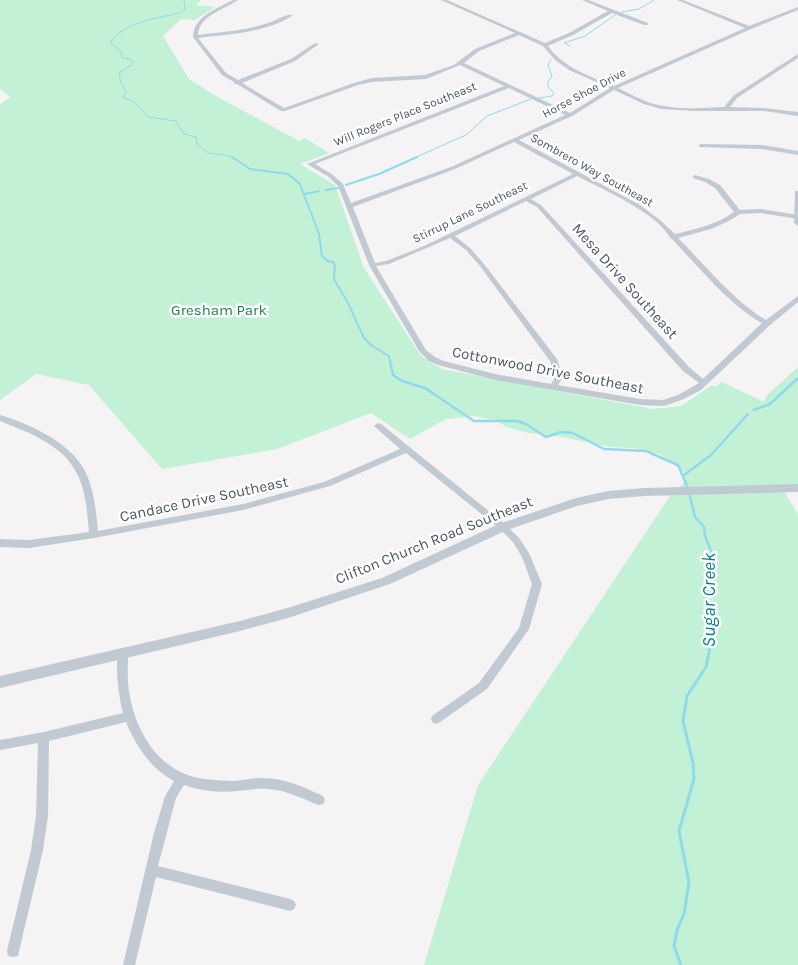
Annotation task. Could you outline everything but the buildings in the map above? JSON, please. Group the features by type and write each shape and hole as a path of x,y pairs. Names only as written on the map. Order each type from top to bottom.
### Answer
{"street":[{"path":"236,0 196,25 194,37 218,68 236,83 283,110 372,80 426,77 460,63 477,50 520,33"},
{"path":"443,0 545,45 550,53 567,67 649,104 661,107 778,111 798,114"},
{"path":"584,0 646,24"},
{"path":"678,0 749,28"},
{"name":"Horse Shoe Drive","path":"350,206 453,168 570,115 614,88 798,8"},
{"path":"545,45 571,34 612,11"},
{"path":"194,37 243,31 264,26 291,15"},
{"path":"236,83 293,60 317,44"},
{"path":"724,110 740,93 798,56"},
{"path":"460,63 570,115"},
{"name":"Will Rogers Place Southeast","path":"310,164 509,86"},
{"name":"Sombrero Way Southeast","path":"514,140 638,206 658,221 731,296 754,316 767,323"},
{"path":"701,146 762,147 798,153"},
{"name":"Cottonwood Drive Southeast","path":"310,164 331,176 341,185 372,265 423,351 432,359 461,369 553,388 652,404 664,403 682,397 704,383 767,323 798,298"},
{"name":"Stirrup Lane Southeast","path":"372,265 400,258 577,174"},
{"path":"695,177 710,181 718,186 731,206 738,212"},
{"path":"798,193 798,223"},
{"name":"Mesa Drive Southeast","path":"526,198 539,206 686,369 704,383"},
{"path":"672,237 709,228 727,220 738,212 762,211 798,217"},
{"path":"450,235 464,245 482,265 554,361 559,377 553,388"},
{"path":"0,418 51,440 65,451 77,465 86,483 94,535"},
{"path":"378,426 503,527 516,540 526,556 537,584 524,629 483,686 436,719"},
{"name":"Candace Drive Southeast","path":"0,544 29,544 94,535 243,507 328,484 407,449"},
{"name":"Clifton Church Road Southeast","path":"0,682 240,626 339,597 386,580 503,527 576,502 608,495 798,488"},
{"path":"122,653 125,698 129,716 150,756 181,779 229,786 260,783 275,784 292,788 319,800"},
{"path":"0,745 44,737 129,716"},
{"path":"13,951 38,850 42,816 44,737"},
{"path":"129,965 151,870 171,796 181,779"},
{"path":"151,870 290,905"}],"green space":[{"name":"Gresham Park","path":"0,0 201,0 196,5 215,7 195,20 181,19 163,36 189,79 216,96 299,141 305,138 329,153 300,164 335,185 364,268 421,356 442,369 653,409 681,406 712,385 715,387 722,382 764,402 766,396 798,367 798,490 784,491 798,515 798,965 424,965 478,785 670,496 685,481 684,472 660,454 634,448 610,447 563,437 529,433 506,427 498,421 475,416 446,419 410,439 371,413 277,449 162,469 89,385 36,374 0,400 0,104 10,97 0,88"}],"waterway":[{"name":"Sugar Creek","path":"184,0 185,9 180,13 152,19 132,26 123,30 110,43 121,51 122,57 132,60 133,64 119,73 121,83 126,92 123,97 134,102 148,117 176,121 184,134 196,137 197,144 208,153 232,157"},
{"path":"622,12 639,9 654,0"},
{"path":"570,46 564,43 585,36 615,15"},
{"path":"539,98 552,96 554,93 548,87 548,82 552,76 548,65 551,59"},
{"path":"414,158 466,135 487,116 531,99"},
{"name":"Sugar Creek","path":"232,157 250,169 288,174 300,184 319,234 322,256 328,261 333,262 335,266 334,279 348,303 364,338 371,345 389,356 390,362"},
{"path":"346,185 379,174 417,157"},
{"path":"326,190 338,188"},
{"path":"304,194 319,191"},
{"name":"Sugar Creek","path":"390,361 393,375 402,381 425,388 474,421 517,421 526,424 546,437 561,432 573,433 604,449 646,451 678,465 687,486"},
{"path":"754,410 770,404 798,378"},
{"path":"684,475 711,455 748,414"},
{"name":"Sugar Creek","path":"690,496 695,517 704,527 705,536 711,551 707,606 708,625"},
{"name":"Sugar Creek","path":"681,965 674,946 677,930 684,914 689,882 679,831 694,779 693,763 683,721 687,696 706,667 710,648 708,624"}]}
